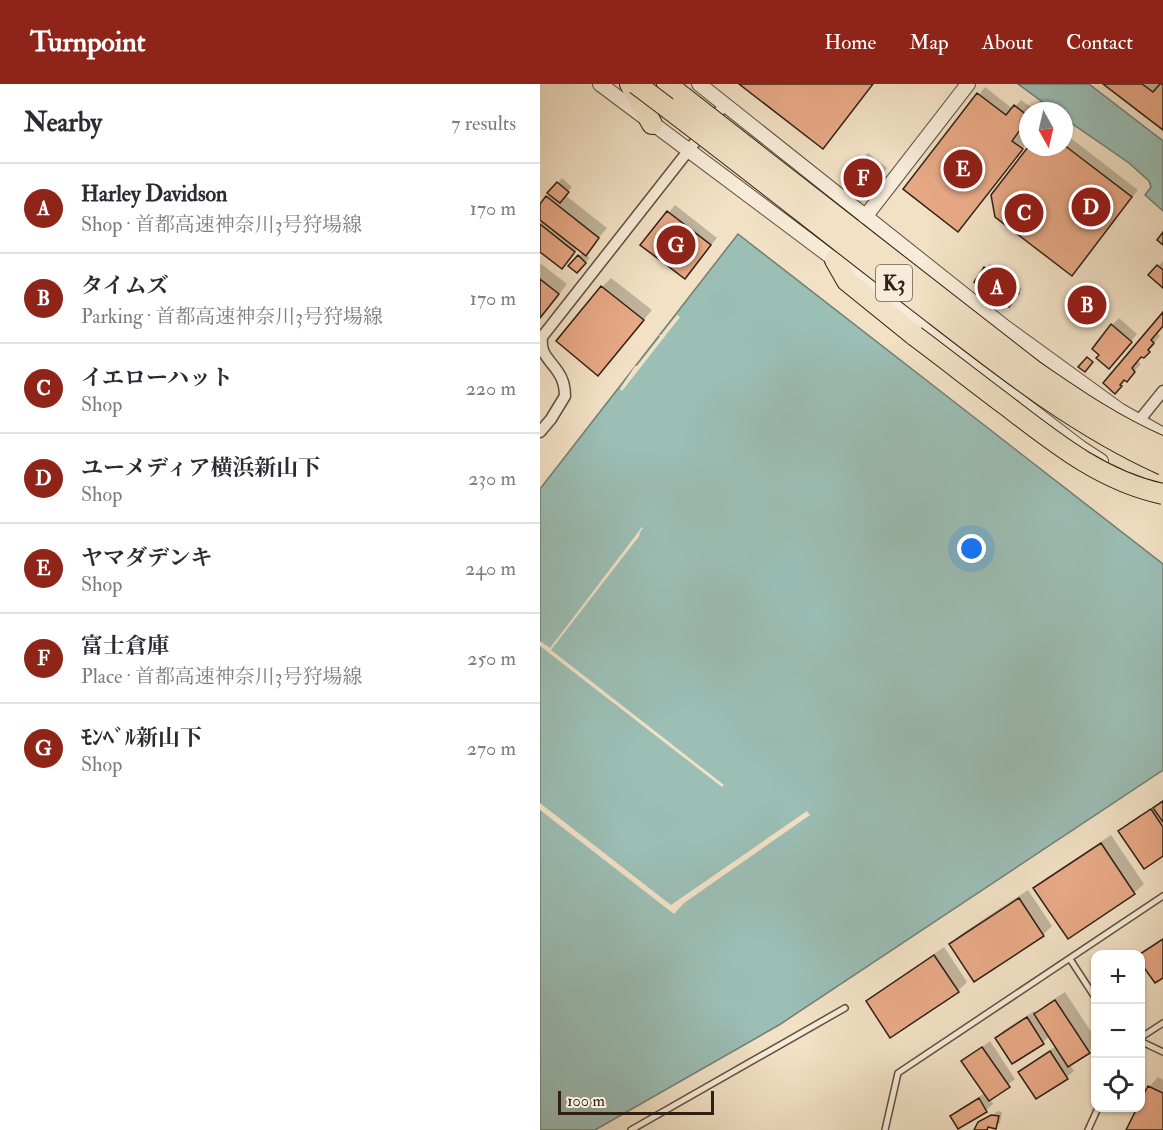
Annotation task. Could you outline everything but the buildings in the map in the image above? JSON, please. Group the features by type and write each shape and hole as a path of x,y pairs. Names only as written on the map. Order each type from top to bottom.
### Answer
{"highway":[{"path":"630,84 652,124"},
{"name":"K3","path":"636,84 719,146 1013,376 1089,427 1163,465"},
{"name":"K3","path":"673,88 1033,370 1089,410 1163,447"},
{"path":"835,260 847,281 1053,442 1121,481 1163,495"}],"street":[{"path":"600,84 1081,448 1113,469 1163,495"},
{"path":"699,84 1064,372 1138,422 1163,435"},
{"path":"835,260 865,217 968,84"},
{"path":"540,432 566,396 562,378 540,347 542,337 725,104"},
{"path":"1138,422 1163,390"}],"lane":[{"path":"885,1130 898,1073 1163,896"},
{"path":"1070,959 1091,993"},
{"path":"631,1130 845,1008"},
{"path":"1145,1036 1163,1023"},
{"path":"1145,1043 1163,1052"},
{"path":"1088,1130 1096,1112"}],"water":[{"path":"1018,84 1089,84 1163,141 1163,211 1145,195 1151,187 1149,181 1129,163 1073,124 1073,102 1043,102"},
{"path":"738,234 1163,564 1163,770 779,1025 595,1130 540,1130 540,489"}],"pier":[{"path":"677,315 680,317 622,391 620,389 635,366"},
{"path":"642,527 640,535 551,650 724,785 722,787 540,646 540,641 550,648"},
{"path":"540,803 671,905 807,811 810,815 684,903 674,914 540,810"}],"place":[{"name":"ヤマダデンキ","path":"963,169"},
{"name":"富士倉庫","path":"863,178"},
{"name":"ユーメディア横浜新山下","path":"1091,207"},
{"name":"イエローハット","path":"1024,213"},
{"name":"ﾓﾝﾍﾞﾙ新山下","path":"676,245"},
{"name":"Harley Davidson","path":"997,287"},
{"name":"タイムズ","path":"1087,305"}]}
